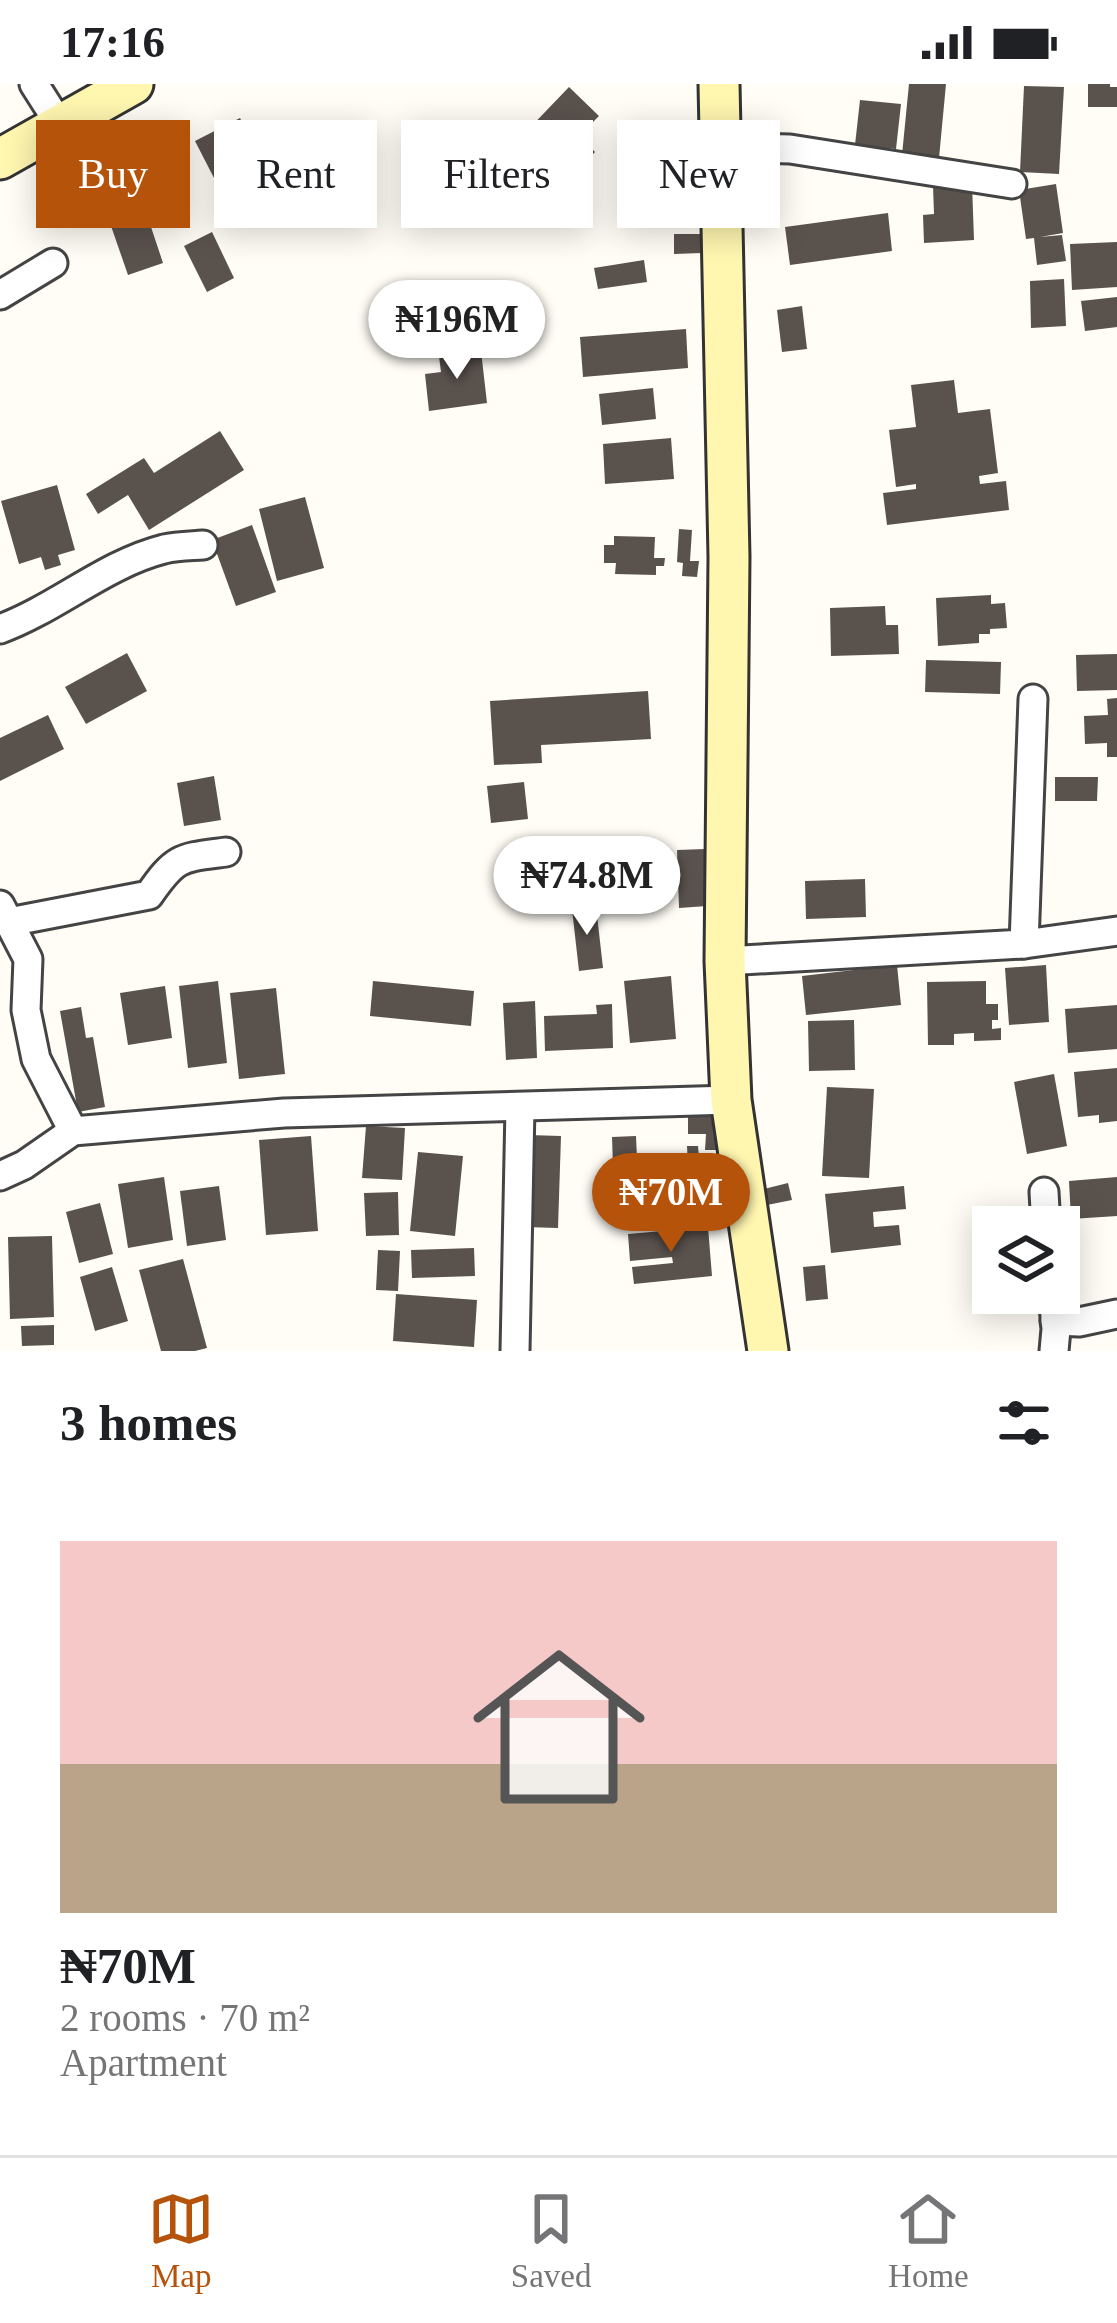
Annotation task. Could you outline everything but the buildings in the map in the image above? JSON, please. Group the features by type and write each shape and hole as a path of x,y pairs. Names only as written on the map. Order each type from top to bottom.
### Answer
{"street":[{"path":"34,84 57,120"},
{"path":"69,120 133,84"},
{"path":"719,84 719,120"},
{"path":"0,159 36,139"},
{"path":"780,149 1012,184"},
{"path":"721,228 729,557 725,961 731,1100 768,1351"},
{"path":"0,296 53,263"},
{"path":"0,629 30,618 145,555 203,545"},
{"path":"1024,944 1033,699"},
{"path":"73,1131 13,1008 28,959 4,913 149,896 184,857 226,851"},
{"path":"725,961 1024,944 1117,931"},
{"path":"0,1176 73,1131 284,1113 731,1100"},
{"path":"515,1351 520,1106"},
{"path":"1043,1192 1044,1206"},
{"path":"1054,1314 1054,1351"},
{"path":"1065,1314 1078,1322 1117,1314"}]}
